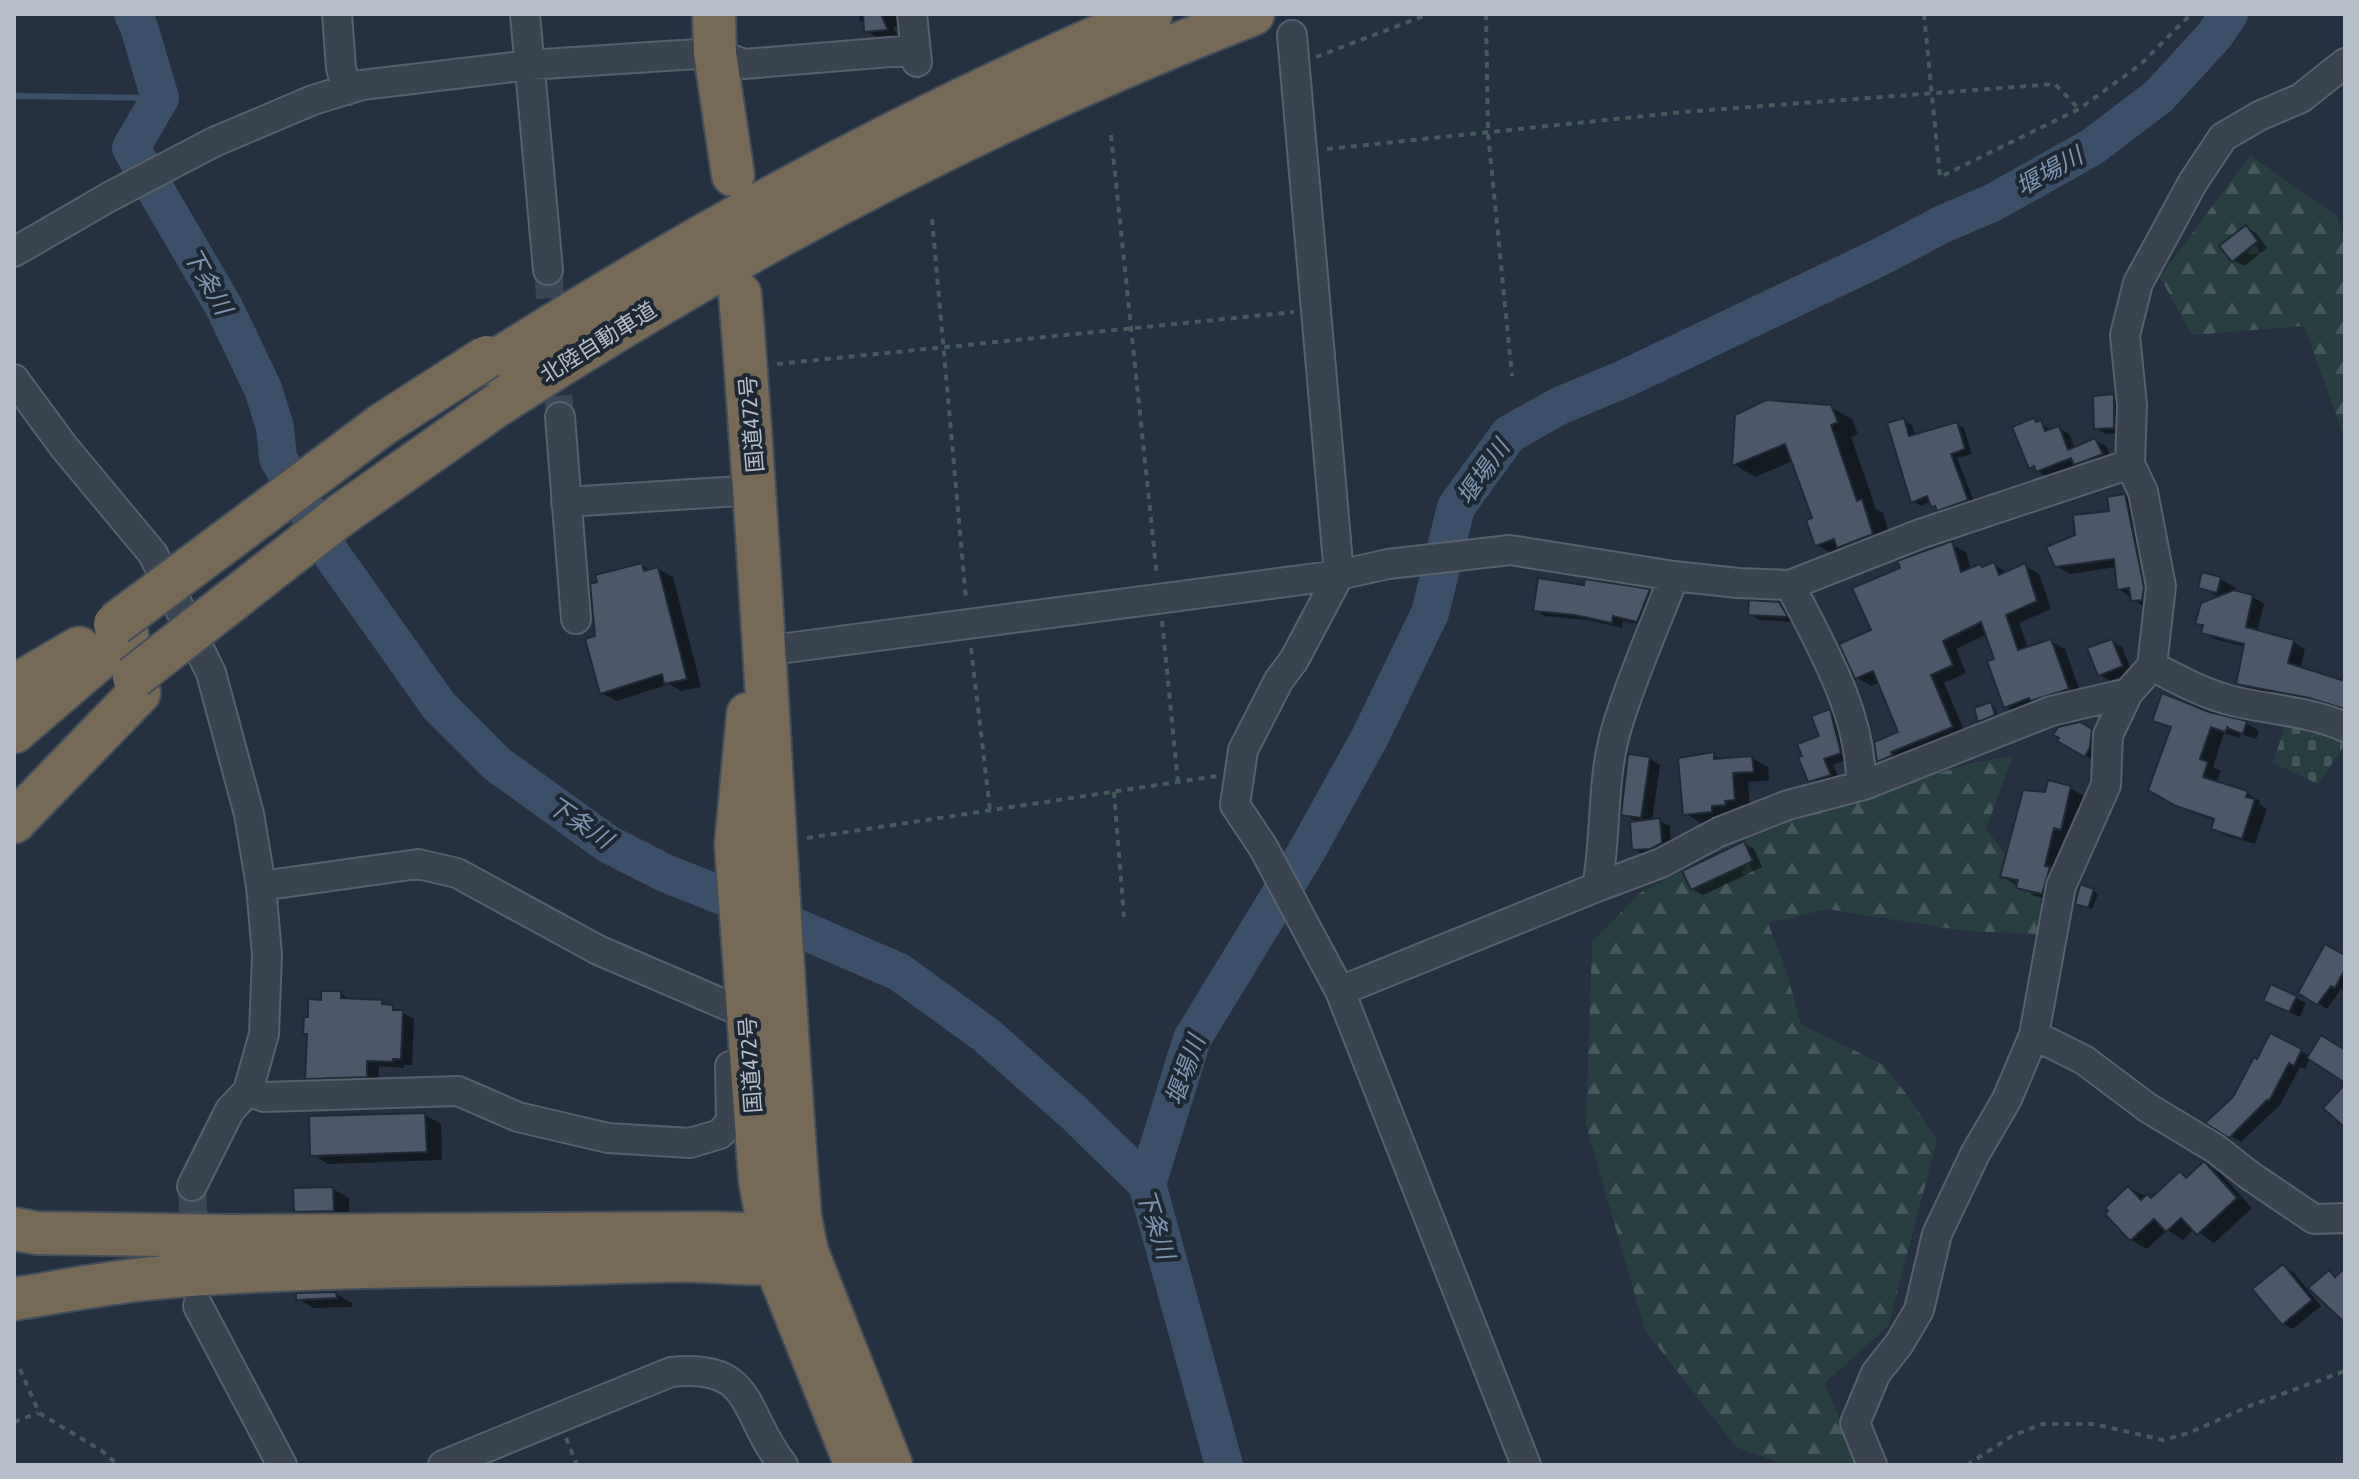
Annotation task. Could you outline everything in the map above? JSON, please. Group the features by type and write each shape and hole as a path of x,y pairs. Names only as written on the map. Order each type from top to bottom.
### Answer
{"highway":[{"name":"北陸自動車道","path":"14,732 121,630 489,360 825,167 967,96 1151,14"},
{"name":"北陸自動車道","path":"14,783 137,685 261,576 341,515 601,337 716,270 955,143 1080,86 1253,14"},
{"path":"715,34 733,175"},
{"name":"国道472号","path":"740,294 756,490 764,651 764,852 746,998 760,1180 784,1252 879,1464"},
{"path":"14,686 121,630"},
{"path":"14,822 137,685"},
{"name":"国道472号","path":"764,852 785,997 800,1217 784,1252"},
{"path":"14,1229 37,1233 232,1236 742,1234 784,1252"},
{"path":"14,1257 232,1236"},
{"path":"14,1283 425,1266 703,1261 757,1265 784,1252"},
{"path":"14,1299 162,1277"}],"street":[{"path":"337,14 341,68 347,90"},
{"path":"525,14 548,270"},
{"path":"14,252 109,197 214,142 313,100 347,90 376,83 529,65 715,34 744,64 916,56 912,14"},
{"path":"1292,35 1339,575 1243,750 1235,805 1263,847 1340,991 1526,1465"},
{"path":"1872,1465 1855,1423 1876,1373 1899,1344 1919,1310 1937,1234 1975,1154 2007,1099 2034,1035 2061,886 2106,785 2108,735 2128,693 2152,666 2161,586 2143,492 2130,464 2132,405 2125,335 2138,283 2193,182 2223,137 2259,116 2301,98 2345,63"},
{"path":"14,379 64,447 153,554 211,673 249,814 261,886 267,955 264,1034 248,1091 230,1110 192,1186"},
{"path":"560,417 576,619"},
{"path":"764,651 1339,575 1388,564 1510,550 1674,576 1790,585 1920,534 2130,464"},
{"path":"566,502 756,490"},
{"path":"1597,887 1605,796 1616,729 1674,576"},
{"path":"1790,585 1838,680 1861,761 1861,786"},
{"path":"2152,666 2194,688 2234,701 2325,718 2345,727"},
{"path":"1340,991 1661,863 1719,832 1788,805 1861,786 2051,711 2128,693"},
{"path":"261,886 418,864 457,873 598,950 746,998"},
{"path":"2034,1035 2084,1060 2148,1108 2216,1149 2314,1219 2345,1218"},
{"path":"248,1091 264,1097 458,1091 518,1117 608,1138 690,1143 720,1134 726,1128 731,1121 730,1066 750,1065"},
{"path":"198,1306 282,1465"},
{"path":"443,1465 671,1372 693,1370 711,1371 737,1389 783,1465"}],"path":[{"path":"1295,65 1429,14"},
{"path":"1486,14 1488,133 1512,376"},
{"path":"1924,14 1940,177 2079,109 2140,65 2191,14"},
{"path":"1303,151 1683,112 2055,84 2079,109"},
{"path":"1111,135 1178,782"},
{"path":"932,219 968,622 990,810"},
{"path":"746,368 1316,310"},
{"path":"764,852 990,810 1239,773"},
{"path":"1114,792 1124,917"},
{"path":"20,1369 39,1413 102,1451 118,1465"},
{"path":"1967,1465 2012,1436 2042,1424 2094,1424 2163,1440 2189,1433 2252,1405 2345,1371"},
{"path":"14,1422 39,1413"}],"green space":[{"path":"2250,155 2338,217 2345,241 2345,439 2304,326 2192,335 2160,277"},
{"path":"2288,717 2345,736 2345,745 2318,784 2273,763"},
{"path":"2013,756 1986,828 2007,857 2042,874 2039,934 1965,931 1827,909 1768,923 1786,970 1801,1024 1884,1065 1937,1141 1888,1326 1825,1383 1858,1465 1786,1465 1736,1447 1645,1330 1586,1125 1592,942 1640,893 1740,841 1877,790 1977,762"}],"building":[{"path":"863,14 881,14 888,30 864,32"},
{"path":"2246,225 2258,241 2232,262 2219,246"},
{"path":"2114,394 2114,428 2094,429 2093,396"},
{"path":"1766,400 1831,405 1838,422 1831,425 1857,501 1862,499 1873,534 1837,548 1834,539 1815,546 1806,520 1812,518 1785,444 1732,466 1735,415"},
{"path":"1904,418 1909,436 1957,422 1965,449 1951,454 1968,500 1937,511 1935,506 1931,507 1927,496 1911,503 1887,423"},
{"path":"2034,418 2036,422 2041,420 2045,431 2059,426 2068,450 2095,438 2103,454 2074,465 2071,458 2036,472 2034,466 2029,469 2012,427"},
{"path":"2125,494 2144,587 2142,600 2131,601 2129,588 2117,590 2114,559 2055,567 2046,547 2075,535 2073,515 2109,511 2107,497"},
{"path":"1952,541 1961,572 1994,562 1999,575 2025,563 2037,601 2006,615 2018,650 2051,639 2069,689 2030,701 2029,698 2004,708 1987,661 1994,659 1981,622 1943,641 1953,665 1931,675 1953,727 1891,752 1893,755 1877,762 1874,742 1898,732 1873,671 1855,679 1839,644 1871,630 1852,588 1900,568 1897,561"},
{"path":"642,563 644,571 658,567 687,679 664,684 662,674 600,694 585,639 595,636 590,584 597,582 595,575"},
{"path":"2202,572 2221,577 2217,593 2198,588"},
{"path":"1538,578 1584,585 1585,579 1650,589 1637,622 1613,616 1612,623 1533,611"},
{"path":"2234,590 2253,595 2246,627 2294,640 2288,663 2345,681 2345,709 2309,698 2236,684 2244,644 2201,633 2203,625 2195,624 2201,603"},
{"path":"1749,600 1779,602 1788,617 1748,615"},
{"path":"2112,639 2123,666 2098,676 2087,648"},
{"path":"2162,693 2209,712 2247,721 2243,734 2227,728 2225,732 2211,727 2200,759 2208,762 2203,777 2248,791 2246,797 2255,799 2242,839 2211,829 2214,819 2176,806 2148,790 2171,727 2152,721"},
{"path":"1991,702 1995,715 1978,722 1974,708"},
{"path":"1830,709 1841,753 1824,759 1831,775 1808,782 1798,757 1802,756 1797,744 1819,736 1811,716"},
{"path":"2080,722 2092,729 2090,747 2085,757 2057,741 2059,738 2053,735 2058,727"},
{"path":"1714,752 1714,759 1752,756 1754,772 1733,773 1735,800 1725,801 1726,805 1712,806 1712,812 1683,815 1678,758"},
{"path":"1628,754 1650,757 1641,818 1621,815"},
{"path":"2048,780 2071,786 2061,830 2054,828 2045,866 2050,867 2042,894 2016,888 2018,880 2000,877 2023,790 2045,792"},
{"path":"1660,818 1662,843 1650,849 1632,850 1630,822"},
{"path":"1744,841 1753,861 1691,890 1682,871"},
{"path":"2080,884 2094,889 2088,908 2075,904"},
{"path":"2325,944 2345,955 2345,969 2335,988 2331,986 2317,1005 2298,993"},
{"path":"2271,984 2297,996 2289,1012 2263,1001"},
{"path":"321,991 341,991 341,998 382,1000 382,1004 393,1005 393,1010 403,1010 401,1059 393,1059 393,1062 367,1061 367,1077 305,1079 307,1034 303,1034 304,1017 308,1017 308,999 321,1000"},
{"path":"2270,1033 2302,1049 2294,1066 2289,1063 2269,1101 2229,1138 2205,1123 2233,1097"},
{"path":"2321,1035 2345,1050 2345,1083 2307,1058"},
{"path":"2345,1084 2345,1128 2323,1108"},
{"path":"425,1113 427,1152 310,1156 309,1116"},
{"path":"2204,1161 2237,1198 2197,1235 2181,1218 2166,1232 2154,1219 2130,1241 2105,1214 2108,1211 2105,1208 2128,1186 2141,1200 2147,1194 2151,1198 2180,1171 2186,1178"},
{"path":"333,1187 334,1211 294,1212 293,1188"},
{"path":"2283,1264 2312,1300 2282,1325 2252,1289"},
{"path":"2345,1268 2345,1323 2308,1288 2329,1270 2335,1277"},
{"path":"336,1292 337,1298 296,1300 296,1293"}],"waterway":[{"name":"下条川","path":"133,14 160,98 131,148 224,307 263,389 275,427 278,458 332,555 439,706 497,764 608,844 665,873 899,972 986,1035 1073,1112 1147,1184 1224,1465"},
{"name":"堰場川","path":"1147,1184 1192,1039 1305,854 1370,737 1430,613 1456,507 1509,434 1559,406 1626,378 1992,203 2092,147 2159,96 2214,36 2229,14"},
{"path":"14,96 160,98"}],"tunnel":[{"path":"548,270 560,417"},
{"path":"192,1186 195,1250"}]}
